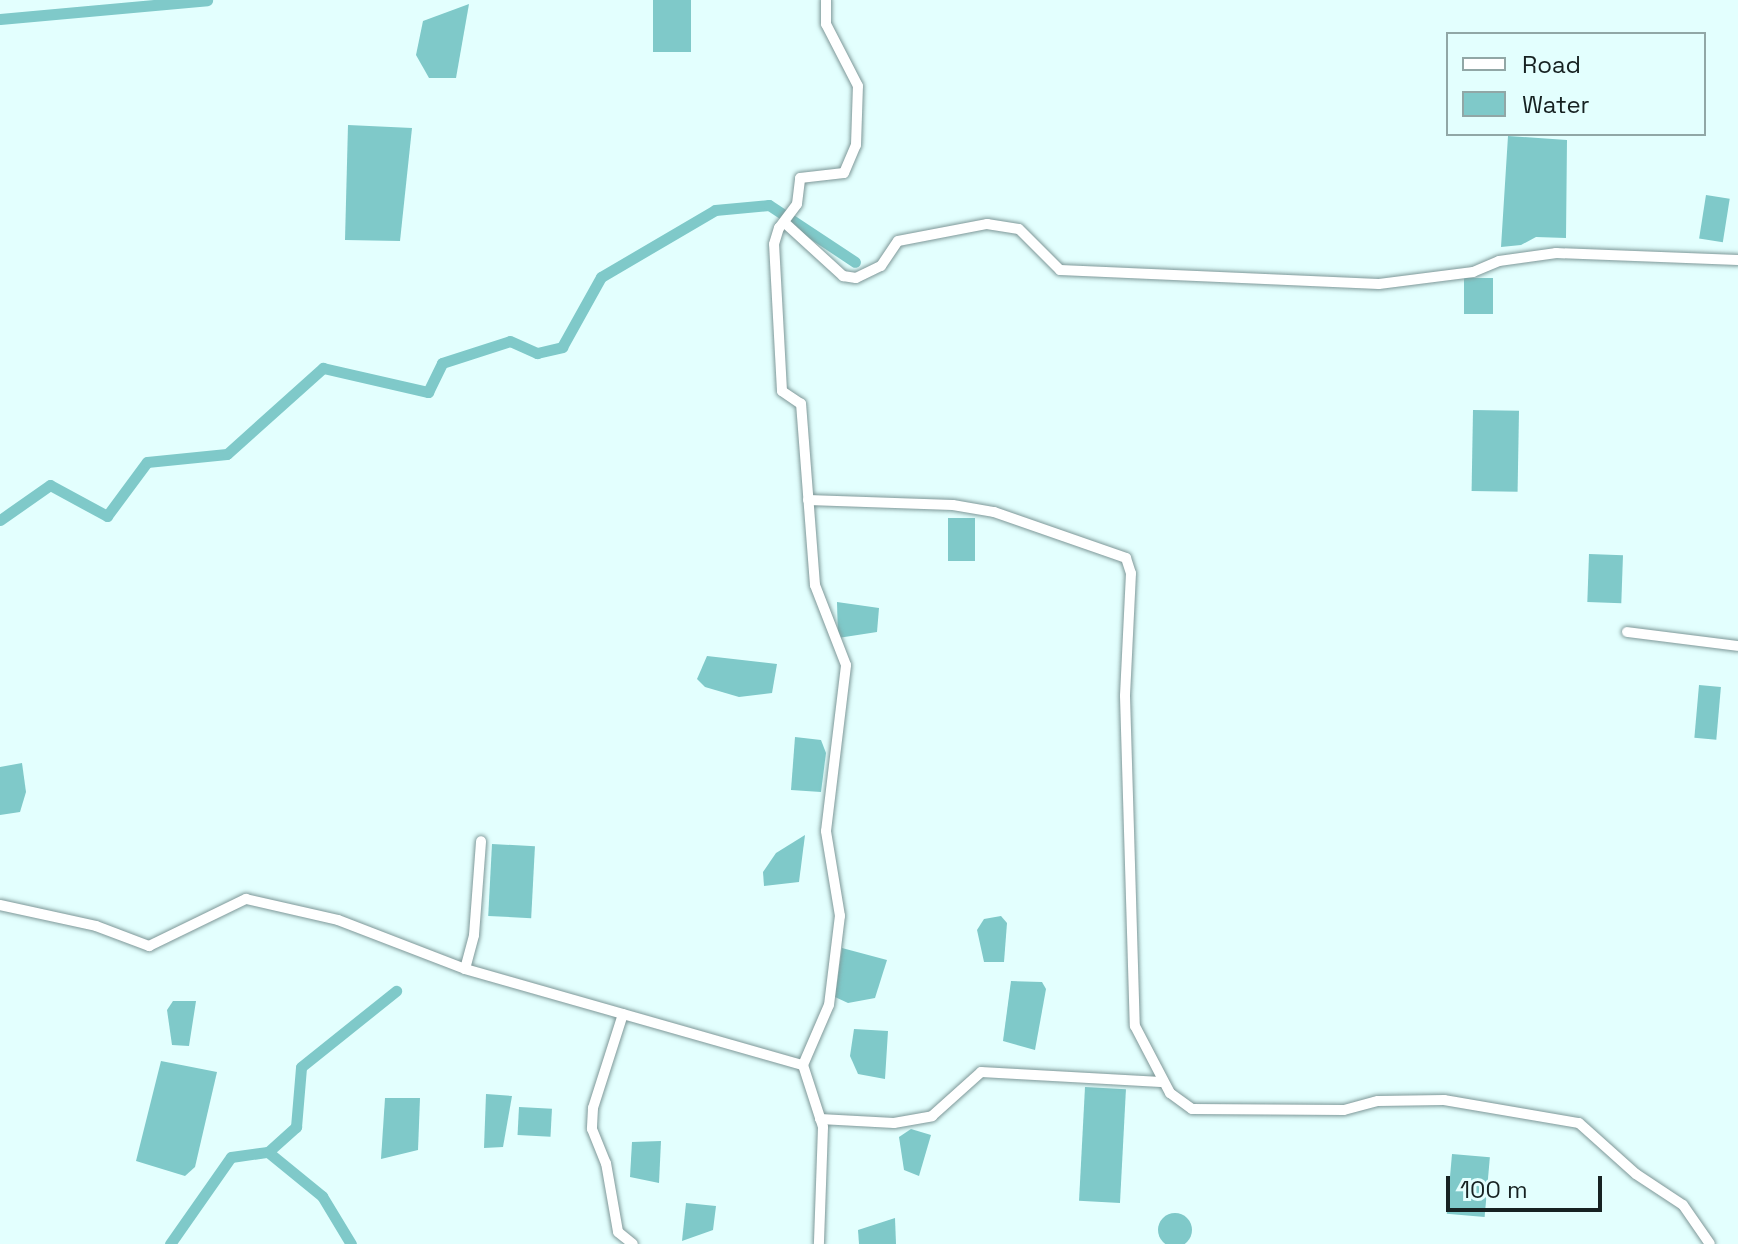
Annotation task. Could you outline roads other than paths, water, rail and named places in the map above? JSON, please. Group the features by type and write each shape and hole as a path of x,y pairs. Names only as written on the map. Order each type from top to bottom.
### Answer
{"street":[{"path":"814,1243 820,1119 803,1065 829,1005 840,916 826,831 846,665 815,585 801,404 782,391 774,244 797,204 800,178 844,173 856,145 858,86 826,24 826,0"},
{"path":"785,223 843,276 856,278 881,266 898,241 987,224 1019,229 1060,270 1379,284 1473,272 1499,261 1556,253 1738,260"},
{"path":"808,500 953,505 994,512 1126,558 1131,573 1125,696 1135,1026 1161,1082 1192,1109 1344,1110 1378,1101 1444,1100 1579,1123 1636,1174 1683,1205 1710,1244"},
{"path":"1627,632 1738,646"},
{"path":"465,969 474,935 481,841"},
{"path":"0,905 96,926 149,946 246,899 338,920 465,969 803,1065"},
{"path":"623,1014 593,1108 592,1129 606,1163 618,1232 633,1244"},
{"path":"820,1119 894,1123 932,1116 981,1072 1161,1082"}],"water":[{"path":"653,0 691,0 691,52 653,52"},
{"path":"469,4 456,78 429,78 416,55 423,21"},
{"path":"348,125 412,128 400,241 345,240"},
{"path":"1508,136 1567,140 1566,238 1536,237 1521,245 1501,247"},
{"path":"1706,195 1730,199 1723,242 1699,238"},
{"path":"1464,278 1493,278 1493,314 1464,314"},
{"path":"1473,410 1519,411 1518,492 1472,491"},
{"path":"948,518 975,518 975,561 948,561"},
{"path":"1589,554 1623,555 1621,603 1587,602"},
{"path":"837,602 879,608 877,632 838,638"},
{"path":"707,656 777,664 772,693 739,697 705,687 697,679"},
{"path":"1699,685 1721,687 1716,740 1694,738"},
{"path":"795,737 821,740 826,753 821,792 791,790"},
{"path":"22,763 26,792 20,812 0,815 0,767"},
{"path":"805,835 799,882 764,886 763,872 776,853"},
{"path":"492,844 535,846 531,918 488,916"},
{"path":"1001,916 1007,923 1004,962 984,962 977,930 984,919"},
{"path":"842,948 887,960 875,998 848,1003 835,997"},
{"path":"1011,981 1042,982 1046,989 1035,1050 1003,1041"},
{"path":"173,1001 196,1001 189,1046 172,1045 167,1010"},
{"path":"854,1029 888,1031 885,1079 858,1074 850,1056"},
{"path":"161,1061 217,1072 195,1167 185,1176 136,1161"},
{"path":"1085,1087 1126,1089 1120,1203 1079,1201"},
{"path":"486,1094 512,1096 503,1147 484,1148"},
{"path":"385,1098 420,1098 418,1150 381,1159"},
{"path":"519,1107 552,1109 550,1137 518,1135"},
{"path":"911,1129 931,1135 919,1176 904,1170 899,1137"},
{"path":"661,1141 659,1183 630,1177 632,1142"},
{"path":"1452,1154 1490,1157 1485,1217 1447,1214"},
{"path":"686,1203 716,1206 713,1230 682,1241"},
{"path":"1169,1214 1181,1214 1191,1224 1191,1236 1182,1245 1168,1245 1159,1236 1159,1224"},
{"path":"895,1218 896,1244 859,1244 858,1230"}],"waterway":[{"path":"0,19 207,0"},
{"path":"0,520 50,485 107,516 147,462 227,454 323,368 428,392 442,363 510,341 537,353 562,347 601,277 715,210 769,205 855,262"},
{"path":"170,1244 231,1157 268,1152 296,1127 301,1067 396,991"},
{"path":"268,1152 322,1196 351,1244"}]}
